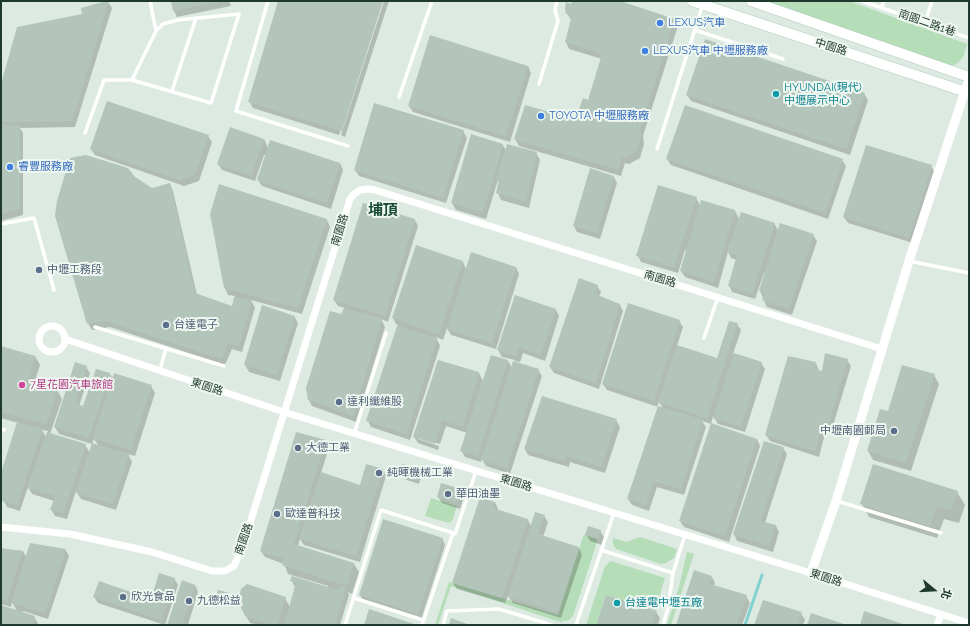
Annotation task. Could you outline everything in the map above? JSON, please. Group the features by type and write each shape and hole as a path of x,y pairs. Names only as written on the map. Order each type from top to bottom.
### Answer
{"main road":[{"name":"中園路","path":"692,1 967,92"},
{"name":"中園路","path":"751,1 969,78"}],"street":[{"path":"811,573 836,501 910,261 967,92 969,78"},
{"name":"南園路","path":"1,527 70,534 152,552 212,571 225,571 234,566 243,546 350,199 360,190 375,190 882,349"},
{"name":"東園路","path":"65,339 354,434 811,573 969,623"},
{"path":"937,625 941,615"}],"lane":[{"path":"150,1 156,31"},
{"path":"268,1 236,111 348,146"},
{"path":"399,97 432,1"},
{"path":"539,84 558,21 555,10 557,1"},
{"name":"南園二路1巷","path":"862,1 969,38"},
{"path":"881,8 884,1"},
{"path":"925,23 932,1"},
{"path":"657,148 703,4"},
{"path":"85,133 104,80 132,80 211,103 239,14 178,20 163,24 156,31 132,80"},
{"path":"172,91 196,18"},
{"path":"695,30 783,59"},
{"path":"1,224 34,218 54,290"},
{"path":"910,261 969,273"},
{"path":"704,338 718,298"},
{"path":"95,327 224,366"},
{"path":"354,434 386,333"},
{"path":"159,371 166,348"},
{"path":"422,625 476,471"},
{"path":"836,501 940,533"},
{"path":"345,625 381,510 453,533"},
{"path":"576,625 614,513"},
{"path":"663,625 668,608 673,573 685,535"},
{"path":"601,550 673,573"},
{"path":"354,598 423,620"},
{"path":"443,625 447,611 499,609 552,625"}],"green space":[{"path":"760,1 849,1 967,44 964,55 960,61 955,65 947,66"},
{"path":"431,498 457,506 452,521 449,523 425,516"},
{"path":"584,534 598,539 573,616 569,620 560,622 451,586 438,625 435,625 449,582 558,615"},
{"path":"640,537 677,549 674,558 661,564 616,549 613,544 613,538 626,542"},
{"path":"687,552 694,554 671,625 667,625 679,587"},
{"path":"611,561 665,578 655,610 606,595 596,625 586,625 605,566"}],"building":[{"path":"109,1 72,121 1,122 1,84 17,27 82,14 81,8"},
{"path":"171,1 218,1 218,2 173,11"},
{"path":"278,1 383,1 342,131 248,102"},
{"path":"572,1 620,1 675,19 640,129 641,137 637,151 625,158 622,157 618,170 514,139 525,105 577,120 582,110 579,109 583,98 588,100 602,54 565,42 572,15 566,14 566,2 571,4"},
{"path":"430,35 528,66 506,136 408,106"},
{"name":"HYUNDAI(現代) 中壢展示中心","path":"705,39 865,93 846,149 686,95"},
{"path":"107,101 209,135 195,175 180,180 90,149"},
{"path":"374,103 464,130 443,198 354,170"},
{"path":"685,105 843,159 825,213 666,159"},
{"name":"睿豐服務廠","path":"1,125 20,126 20,209 1,214"},
{"path":"230,127 264,139 251,176 217,164"},
{"path":"471,134 503,144 483,213 451,203"},
{"path":"270,140 340,163 327,203 257,180"},
{"path":"507,144 537,152 526,202 496,193 499,180 496,179"},
{"path":"866,145 932,165 909,238 843,217"},
{"path":"86,155 128,168 135,177 152,188 170,183 195,293 232,306 234,297 252,301 239,346 228,343 222,359 105,321 87,324 55,216 57,201 70,158"},
{"path":"590,168 614,176 597,233 573,226"},
{"path":"219,184 327,219 298,308 224,288 210,214"},
{"path":"658,185 697,197 674,267 636,256"},
{"path":"701,200 735,210 714,282 680,271"},
{"path":"363,203 415,219 385,316 333,300"},
{"path":"741,212 775,223 752,294 728,286 737,255 727,252"},
{"path":"780,223 814,234 789,309 762,300 765,293 759,291"},
{"path":"416,245 463,261 439,334 392,318"},
{"path":"471,252 516,267 492,343 447,329"},
{"path":"579,278 598,285 595,294 620,304 596,383 549,367"},
{"path":"515,295 556,309 541,355 519,347 516,356 497,350"},
{"path":"628,303 680,320 654,401 602,384"},
{"path":"262,305 295,316 277,375 244,365"},
{"path":"344,308 382,319 353,416 308,400 306,388 330,311 341,314"},
{"path":"729,321 738,323 707,418 658,402 677,345 717,358"},
{"path":"397,326 437,338 407,434 366,421"},
{"name":"7星花園汽車旅館","path":"1,346 35,356 28,381 58,389 46,424 1,412"},
{"path":"734,353 762,362 741,427 713,418"},
{"path":"825,353 848,359 829,423 824,421 815,451 765,435 788,356 816,362 810,385 815,369 822,371"},
{"path":"491,355 508,360 478,456 460,451"},
{"path":"438,360 479,372 463,427 442,420 435,444 413,437"},
{"path":"513,361 539,369 507,468 481,460"},
{"path":"75,362 87,366 75,403 83,406 96,369 110,373 89,438 54,427"},
{"name":"中壢南園郵局","path":"902,365 935,374 906,463 867,451 880,409 888,411"},
{"path":"114,373 152,385 131,450 93,438"},
{"path":"542,396 617,419 601,467 567,456 565,461 524,449"},
{"path":"658,406 703,420 681,489 653,481 646,505 627,499"},
{"path":"17,422 43,429 17,505 2,501 1,473"},
{"path":"711,423 757,439 725,536 679,521"},
{"path":"47,432 86,444 63,513 50,510 55,496 27,488"},
{"path":"296,432 326,440 294,544 354,563 347,586 282,565 284,559 260,551"},
{"path":"764,441 784,447 761,521 776,525 769,546 733,534"},
{"path":"92,443 129,454 113,504 76,493"},
{"path":"366,464 383,469 356,556 299,539 321,472 360,485"},
{"path":"402,464 418,469 415,478 399,473"},
{"path":"873,464 958,491 951,511 937,506 930,526 860,504"},
{"path":"441,483 461,489 457,503 437,497"},
{"path":"480,497 495,502 493,508 528,519 502,598 452,583"},
{"path":"535,512 545,515 538,534 579,547 558,612 508,597"},
{"path":"383,519 443,538 418,614 359,595"},
{"path":"588,526 601,530 598,539 585,535"},
{"path":"30,543 66,549 45,613 11,603"},
{"path":"1,548 23,551 7,601 1,599"},
{"path":"694,570 712,576 710,584 747,595 737,625 676,625"},
{"path":"159,573 175,578 161,620 93,597 99,581 151,599"},
{"path":"292,576 338,590 340,586 346,588 335,625 284,625 296,583 290,581"},
{"path":"182,580 195,585 182,625 167,625"},
{"path":"247,584 286,597 277,625 245,616 238,601 241,589"},
{"path":"218,590 230,593 227,600 216,597"},
{"name":"台達電中壢五廠","path":"606,595 657,611 652,625 596,625"},
{"path":"763,600 802,612 798,625 754,625"},
{"path":"1,605 35,616 32,625 1,625"},
{"path":"369,609 417,625 364,625"},
{"path":"864,611 906,625 860,625"},
{"path":"811,613 847,625 807,625"},
{"path":"451,618 470,625 449,625"}],"waterway":[{"path":"745,625 762,575"}],"place":[{"name":"LEXUS汽車","path":"660,23"},
{"name":"LEXUS汽車 中壢服務廠","path":"645,51"},
{"name":"HYUNDAI(現代) 中壢展示中心","path":"776,94"},
{"name":"TOYOTA 中壢服務廠","path":"541,116"},
{"name":"睿豐服務廠","path":"10,167"},
{"name":"中壢工務段","path":"39,270"},
{"name":"台達電子","path":"166,325"},
{"name":"7星花園汽車旅館","path":"22,385"},
{"name":"達利纖維股","path":"339,402"},
{"name":"中壢南園郵局","path":"894,431"},
{"name":"大德工業","path":"298,448"},
{"name":"純暉機械工業","path":"379,473"},
{"name":"華田油墨","path":"448,494"},
{"name":"歐達普科技","path":"277,514"},
{"name":"欣光食品","path":"123,597"},
{"name":"九德松益","path":"189,601"},
{"name":"台達電中壢五廠","path":"617,603"}],"district":[{"name":"埔頂","path":"383,210"}]}
